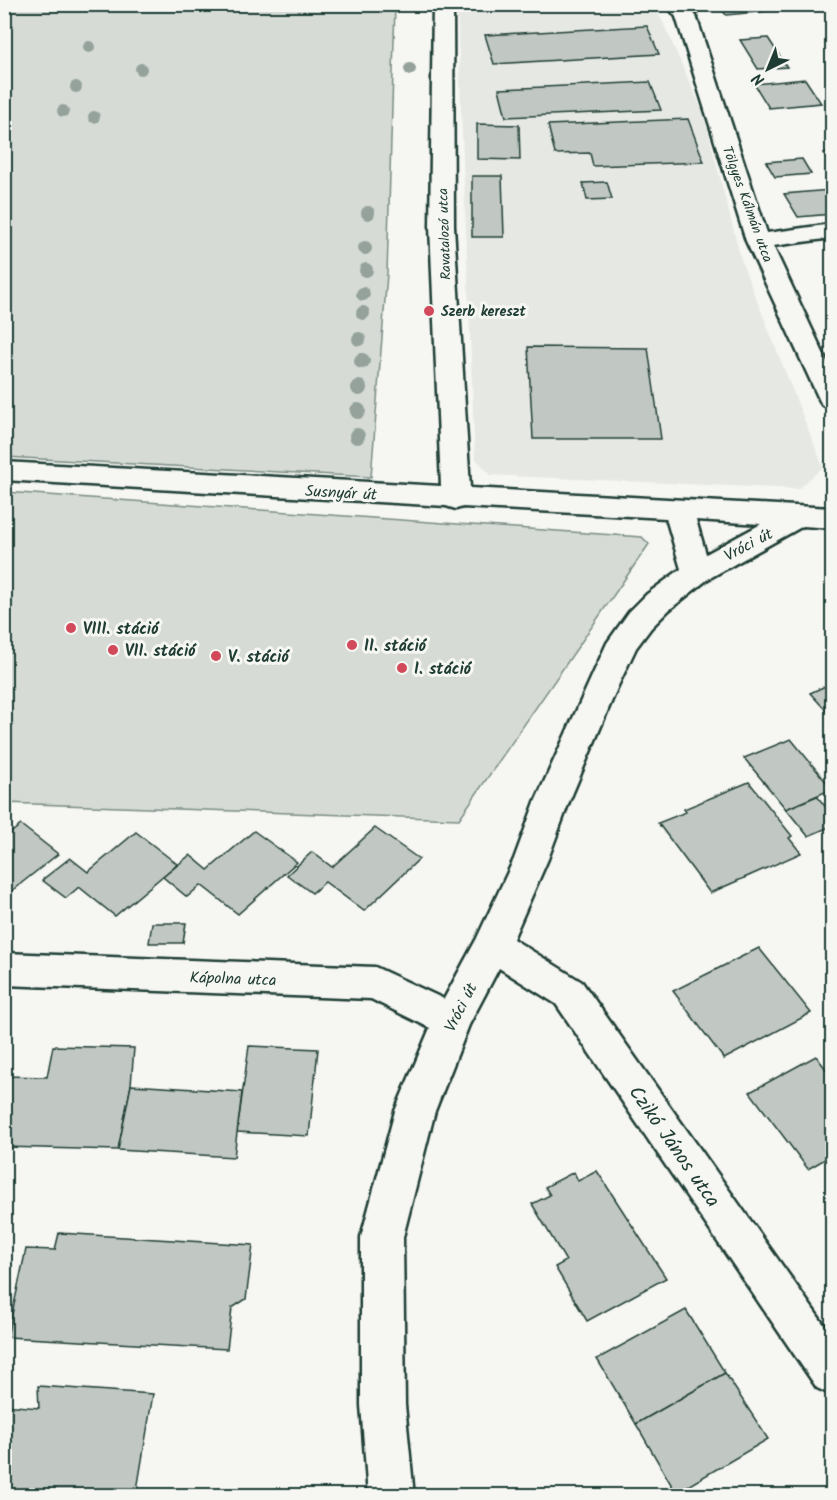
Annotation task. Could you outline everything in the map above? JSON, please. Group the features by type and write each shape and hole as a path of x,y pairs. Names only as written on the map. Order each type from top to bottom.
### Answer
{"street":[{"name":"Ravatalozó utca","path":"443,4 442,226 456,499"},
{"name":"Tölgyes Kálmán utca","path":"676,4 686,16 758,240 832,399"},
{"path":"758,240 832,231"},
{"name":"Susnyár út","path":"4,471 456,499 832,518"},
{"path":"678,509 697,572"},
{"name":"Vróci út","path":"391,1496 383,1406 382,1237 415,1111 452,1021 492,945 531,858 552,802 602,686 623,643 640,620 658,602 697,572 798,516"},
{"name":"Czikó János utca","path":"492,945 569,993 832,1373"},
{"name":"Kápolna utca","path":"4,969 375,983 452,1021"}],"shaded area":[{"path":"4,5 395,5 387,274 371,477 5,457"},
{"path":"457,5 655,5 703,112 742,263 823,467 798,489 491,475 475,458"},
{"path":"5,492 642,537 649,544 459,819 5,803"}],"building":[{"path":"718,4 773,4 778,10 726,15"},
{"path":"647,26 659,54 494,64 485,35"},
{"path":"768,38 787,67 758,69 740,40"},
{"path":"805,79 821,103 769,108 754,84"},
{"path":"650,82 661,110 506,117 499,89"},
{"path":"688,119 704,162 593,166 590,153 555,154 548,125"},
{"path":"477,124 519,125 520,160 477,159"},
{"path":"832,152 832,168 823,153"},
{"path":"802,159 811,174 775,177 766,162"},
{"path":"472,176 502,176 504,237 472,237"},
{"path":"607,182 612,199 587,200 583,183"},
{"path":"830,190 832,214 798,217 784,194"},
{"path":"528,347 648,348 661,439 533,439"},
{"path":"832,683 832,717 810,693"},
{"path":"791,739 832,789 786,809 744,758"},
{"path":"749,782 792,836 789,838 801,853 710,893 658,823 686,812 684,809"},
{"path":"817,796 832,815 832,826 808,836 786,809"},
{"path":"21,825 58,854 4,897 4,838"},
{"path":"375,828 419,859 364,911 325,882 312,893 287,875 312,852 332,867"},
{"path":"254,831 297,862 238,914 201,885 187,897 163,877 190,855 208,870"},
{"path":"136,832 177,864 115,916 79,887 66,898 42,880 70,858 88,872"},
{"path":"152,923 186,923 183,943 149,943"},
{"path":"759,948 811,1013 724,1059 673,991"},
{"path":"53,1046 134,1048 131,1085 118,1150 4,1147 4,1076 47,1077"},
{"path":"249,1046 318,1049 309,1136 237,1132"},
{"path":"816,1056 832,1077 832,1155 808,1169 750,1092"},
{"path":"131,1085 242,1092 234,1157 118,1150"},
{"path":"597,1171 666,1278 587,1321 555,1267 566,1261 532,1204 550,1195 545,1187 574,1172 578,1181"},
{"path":"59,1233 253,1245 246,1299 232,1308 227,1349 7,1337 26,1249 55,1250"},
{"path":"686,1310 725,1373 636,1424 597,1359"},
{"path":"725,1373 768,1439 676,1493 636,1424"},
{"path":"38,1386 153,1394 136,1496 54,1496 12,1492 11,1496 4,1496 4,1405 39,1408"}],"place":[{"name":"Szerb kereszt","path":"429,311"},
{"name":"VIII. stáció","path":"71,628"},
{"name":"II. stáció","path":"352,645"},
{"name":"VII. stáció","path":"113,650"},
{"name":"V. stáció","path":"216,656"},
{"name":"I. stáció","path":"402,668"}]}
